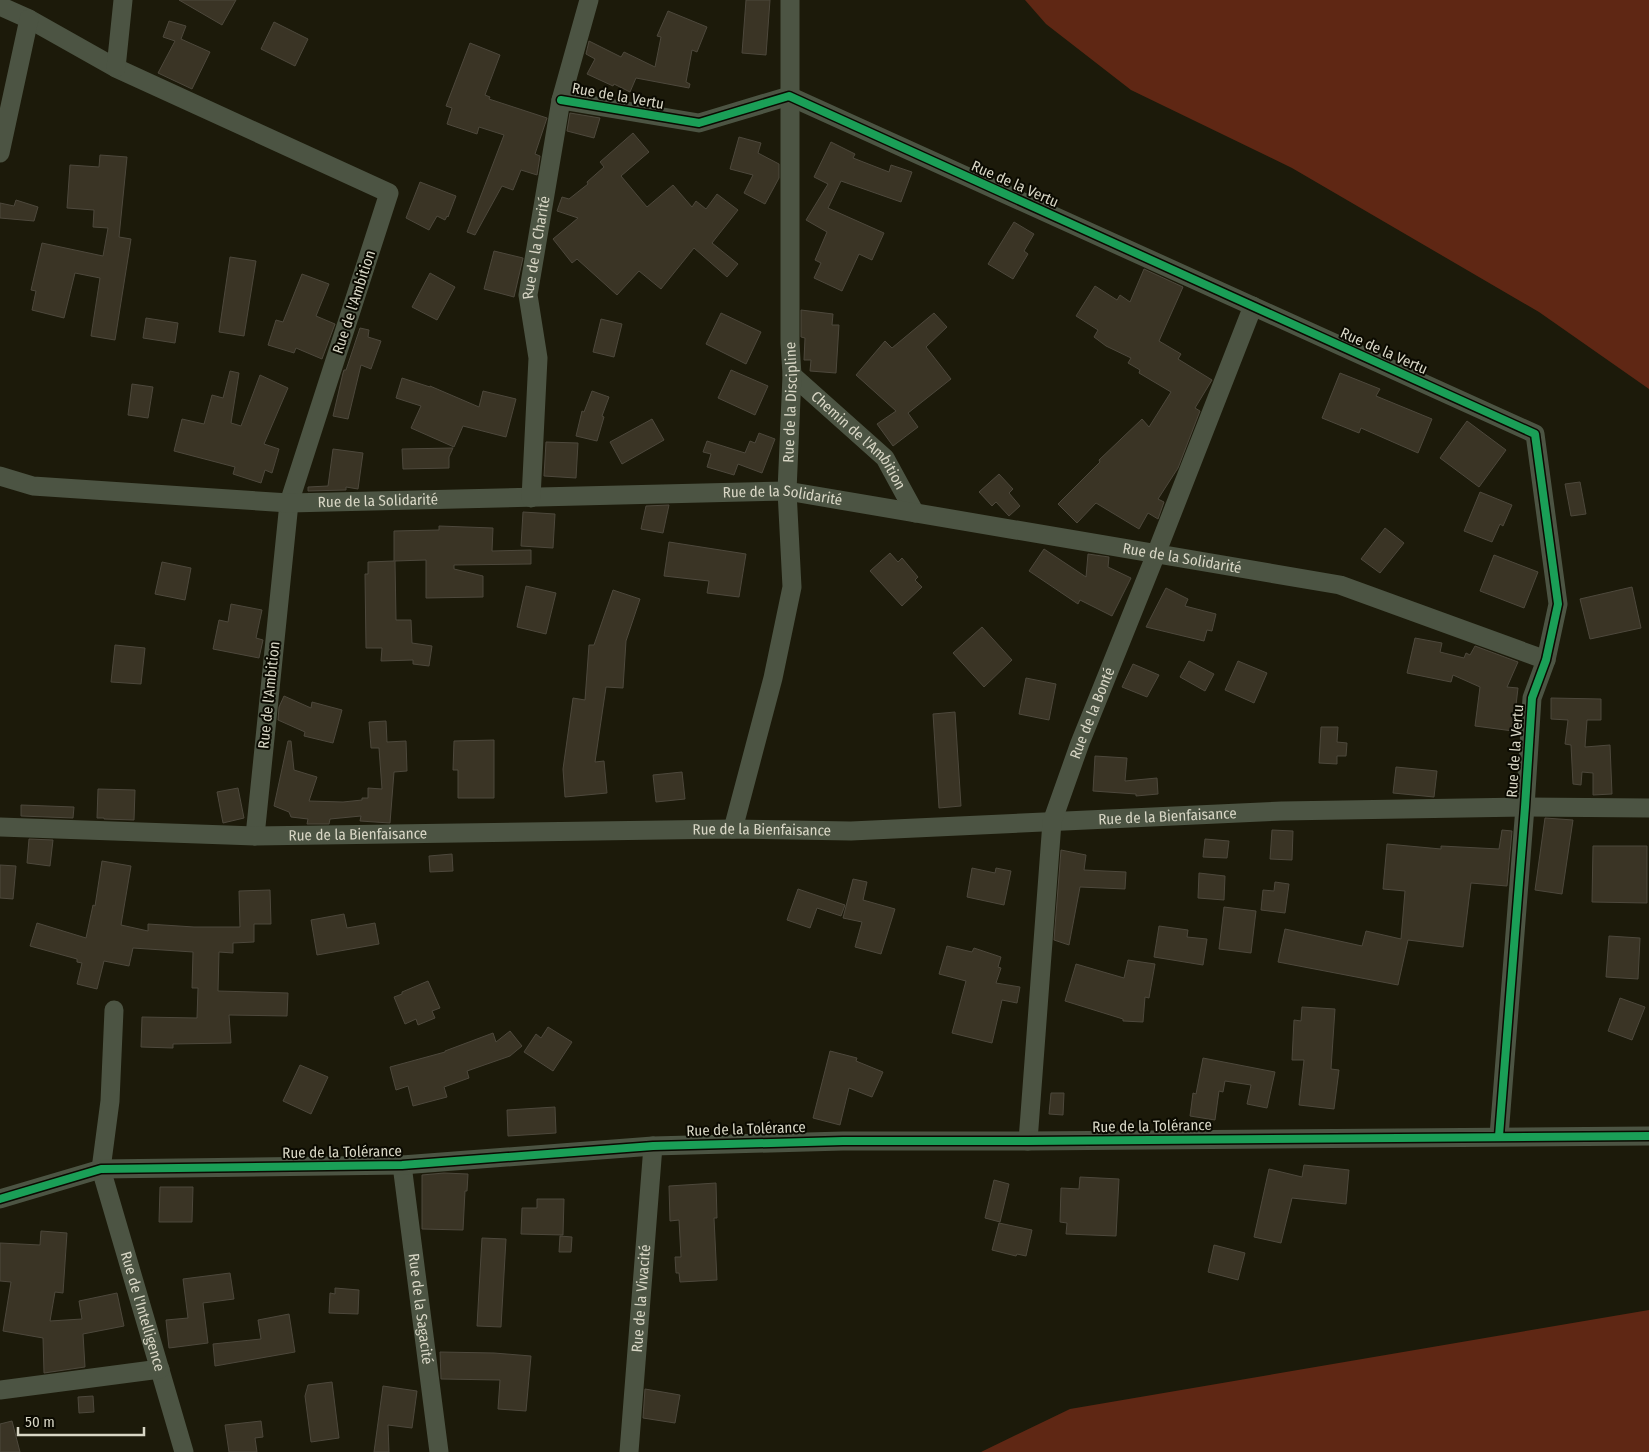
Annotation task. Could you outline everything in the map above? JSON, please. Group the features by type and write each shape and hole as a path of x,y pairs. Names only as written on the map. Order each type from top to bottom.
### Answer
{"street":[{"path":"116,68 123,0"},
{"name":"Rue de la Charité","path":"531,498 538,358 528,295 561,100 588,0"},
{"name":"Rue de la Discipline","path":"734,829 773,678 792,587 787,491 792,376 790,343 790,0"},
{"name":"Rue de l'Ambition","path":"0,6 29,19 116,68 389,193 289,503 255,836"},
{"path":"0,153 29,19"},
{"name":"Rue de la Vertu","path":"561,100 699,123 789,96 1535,434 1558,604 1546,660 1532,698 1499,1136"},
{"name":"Rue de la Bonté","path":"1028,1141 1052,822 1080,743 1252,306"},
{"name":"Chemin de l'Ambition","path":"792,376 885,458 915,513"},
{"name":"Rue de la Solidarité","path":"0,476 33,486 289,503 787,491 1340,585 1546,660"},
{"name":"Rue de la Bienfaisance","path":"0,827 255,836 734,829 851,831 1282,811 1525,807 1649,808"},
{"path":"102,1169 110,1101 114,1010"},
{"name":"Rue de la Tolérance","path":"0,1199 102,1169 402,1165 653,1146 842,1141 1649,1136"},
{"name":"Rue de la Vivacité","path":"629,1452 653,1146"},
{"name":"Rue de la Sagacité","path":"402,1165 439,1452"},
{"name":"Rue de l'Intelligence","path":"102,1169 184,1452"},
{"path":"0,1390 160,1369"}],"shaded area":[{"path":"1025,0 1649,0 1649,389 1539,312 1292,168 1131,90 1046,24"},
{"path":"1649,1310 1649,1452 981,1452 1070,1409"}],"building":[{"path":"179,0 236,0 222,25"},
{"path":"746,0 770,0 766,55 742,53"},
{"path":"668,11 707,27 697,52 692,50 686,82 690,84 689,88 636,78 630,92 587,74 595,59 586,54 589,41 621,57 624,52 655,67 661,37 657,36"},
{"path":"169,21 186,26 181,39 210,52 192,89 158,73 175,41 163,37"},
{"path":"274,22 308,39 295,66 261,49"},
{"path":"470,43 500,55 485,95 490,97 489,99 547,118 535,154 540,156 537,175 521,170 513,190 502,186 475,235 467,232 504,135 479,127 477,134 447,124 452,108 446,106"},
{"path":"570,113 600,118 594,138 567,131"},
{"path":"633,133 649,152 621,176 647,207 673,185 692,207 696,201 706,209 717,194 738,210 712,243 738,264 727,277 694,248 661,289 639,271 617,295 577,259 572,263 553,239 578,218 557,211 562,197 569,199 588,184 587,182 604,167 600,162"},
{"path":"739,137 761,143 758,153 779,164 779,178 765,204 744,193 753,175 730,169"},
{"path":"831,142 855,154 853,158 889,172 891,165 912,172 901,202 841,181 828,208 884,233 872,260 859,254 842,291 814,278 821,263 815,260 827,232 806,220 828,184 814,177"},
{"path":"100,155 127,157 119,237 131,239 115,340 91,336 100,278 75,273 64,318 32,310 36,291 31,290 42,243 103,256 108,228 93,227 94,210 67,208 70,165 99,167"},
{"path":"420,182 456,196 448,217 445,220 437,216 429,230 406,218"},
{"path":"16,200 38,207 34,221 0,218 0,203 14,206"},
{"path":"1014,222 1034,234 1024,251 1028,254 1013,279 988,264"},
{"path":"494,251 523,258 514,297 484,289"},
{"path":"230,257 256,261 244,336 219,332"},
{"path":"1144,269 1183,287 1159,341 1181,354 1178,359 1212,380 1195,408 1200,411 1178,468 1158,499 1164,502 1158,519 1148,513 1139,529 1096,503 1077,523 1058,504 1100,462 1099,460 1142,419 1149,427 1171,392 1139,373 1140,370 1128,363 1131,358 1106,346 1094,337 1098,330 1076,316 1095,286 1117,300 1120,295 1130,302"},
{"path":"430,273 455,287 437,320 412,307"},
{"path":"302,274 329,284 316,316 335,324 322,359 296,348 294,353 268,345 276,320 283,322"},
{"path":"801,310 833,314 832,325 839,325 836,373 810,371 811,360 804,360 805,338 801,337"},
{"path":"721,313 761,332 746,364 706,344"},
{"path":"934,313 947,327 926,347 951,379 908,413 918,427 893,446 877,424 896,411 856,375 885,341 892,348"},
{"path":"146,318 178,323 175,343 143,338"},
{"path":"601,319 622,324 614,357 593,352"},
{"path":"360,328 369,330 368,337 381,341 371,369 361,365 348,419 333,416 343,373 346,370"},
{"path":"731,370 768,386 755,415 718,398"},
{"path":"230,371 239,373 231,423 241,426 260,375 288,388 264,444 279,449 272,473 265,470 261,483 233,474 235,467 174,451 182,419 204,424 212,395 223,398"},
{"path":"1340,373 1380,389 1376,396 1432,419 1418,453 1361,428 1359,433 1322,418"},
{"path":"402,378 430,386 479,407 483,391 516,399 506,437 463,426 454,447 411,428 421,406 396,398"},
{"path":"132,384 153,387 148,418 128,415"},
{"path":"592,391 609,397 602,416 604,417 597,441 576,436 582,411 584,412"},
{"path":"652,419 664,440 622,464 610,442"},
{"path":"1467,421 1506,450 1479,487 1440,458"},
{"path":"759,433 775,439 762,473 738,464 734,475 707,467 711,454 703,452 707,441 745,453 750,441 755,443"},
{"path":"546,442 578,443 576,478 544,476"},
{"path":"453,448 449,457 449,468 403,469 402,449"},
{"path":"333,449 363,453 358,489 346,487 346,490 308,491 308,487 328,486"},
{"path":"999,474 1013,489 1009,493 1020,506 1009,516 996,502 992,506 979,492"},
{"path":"1580,482 1586,514 1571,516 1565,484"},
{"path":"1480,492 1512,505 1503,526 1500,524 1492,542 1464,531"},
{"path":"669,505 663,533 641,529 646,506"},
{"path":"523,512 555,514 553,548 521,546"},
{"path":"439,526 493,528 492,551 531,550 531,564 454,565 454,569 483,576 483,597 426,598 426,560 395,561 396,620 411,620 412,643 432,646 429,666 413,664 413,660 381,661 382,648 366,648 365,574 368,574 368,562 394,561 394,531 439,530"},
{"path":"1385,528 1404,543 1380,573 1361,559"},
{"path":"669,542 746,554 739,597 707,593 709,581 664,576"},
{"path":"1044,549 1086,577 1088,554 1109,557 1108,567 1131,578 1112,616 1080,600 1078,604 1029,571"},
{"path":"890,553 898,562 902,558 918,577 915,580 922,587 902,606 870,571"},
{"path":"1494,555 1538,572 1524,608 1480,591"},
{"path":"162,562 191,568 185,600 155,594"},
{"path":"526,586 556,593 546,634 517,627"},
{"path":"1632,587 1641,628 1590,639 1580,599"},
{"path":"1166,588 1188,599 1185,606 1216,614 1212,631 1207,630 1204,641 1146,627"},
{"path":"613,590 640,599 626,641 623,688 606,687 595,762 604,761 607,793 565,797 563,769 573,698 585,700 589,645 594,645"},
{"path":"231,604 262,610 256,638 263,640 259,658 213,649 219,620 228,622"},
{"path":"982,627 1012,660 984,687 953,653"},
{"path":"1415,638 1442,643 1440,652 1464,658 1466,653 1470,655 1475,646 1518,662 1507,687 1518,688 1513,731 1475,726 1480,687 1453,675 1451,682 1407,673"},
{"path":"115,645 145,648 141,684 111,682"},
{"path":"1189,661 1214,674 1205,691 1180,677"},
{"path":"1238,661 1267,673 1254,703 1225,690"},
{"path":"1133,664 1159,675 1147,697 1122,687"},
{"path":"1026,678 1056,684 1049,720 1019,714"},
{"path":"284,696 311,708 312,702 342,710 333,743 304,736 305,732 278,720 279,707"},
{"path":"1551,698 1601,699 1601,720 1587,720 1585,747 1610,745 1612,794 1593,795 1593,773 1582,772 1581,785 1573,784 1571,745 1565,744 1568,720 1551,719"},
{"path":"955,712 961,806 939,808 933,714"},
{"path":"386,721 387,742 406,741 407,771 394,772 390,823 360,821 361,816 330,819 329,824 307,824 308,819 291,817 289,812 274,806 288,741 291,741 294,770 317,777 309,801 343,802 362,800 362,798 368,798 368,788 382,789 379,748 371,748 369,722"},
{"path":"1321,727 1338,727 1337,742 1347,743 1346,756 1337,756 1337,764 1319,763"},
{"path":"494,740 494,798 458,798 458,770 453,770 454,741"},
{"path":"1095,756 1127,758 1125,781 1157,778 1158,794 1136,796 1136,794 1093,791"},
{"path":"1396,767 1437,771 1434,797 1393,793"},
{"path":"682,772 685,799 656,802 653,775"},
{"path":"238,788 244,818 223,823 217,792"},
{"path":"98,789 135,790 134,820 97,818"},
{"path":"21,805 74,807 73,818 21,816"},
{"path":"1545,818 1573,820 1562,894 1535,890"},
{"path":"1272,830 1293,831 1292,860 1270,859"},
{"path":"1502,830 1512,831 1507,886 1471,883 1463,947 1408,940 1398,985 1278,962 1285,929 1362,946 1366,931 1401,939 1405,891 1383,889 1387,844 1441,849 1441,846 1499,849"},
{"path":"29,839 53,840 50,866 27,863"},
{"path":"1205,839 1229,841 1227,858 1203,857"},
{"path":"1593,846 1647,846 1647,903 1592,902"},
{"path":"1061,850 1086,855 1084,870 1126,872 1125,889 1080,887 1069,945 1054,940"},
{"path":"452,854 453,871 430,872 429,856"},
{"path":"102,861 131,866 121,925 148,931 148,924 240,927 239,891 270,890 271,924 254,924 254,942 233,943 233,953 219,952 218,991 288,993 287,1016 229,1015 231,1043 173,1044 173,1048 141,1047 142,1017 197,1018 198,988 192,988 193,952 133,948 129,966 104,961 97,989 77,984 82,963 77,962 77,959 30,946 37,923 86,938 93,905 95,906"},
{"path":"0,865 16,866 13,899 0,898"},
{"path":"972,868 995,873 996,868 1011,871 1004,905 967,897"},
{"path":"1199,873 1225,876 1224,900 1198,898"},
{"path":"853,879 867,882 863,900 895,909 881,954 855,947 862,922 843,918"},
{"path":"1275,882 1289,884 1285,913 1261,910 1263,890 1274,891"},
{"path":"798,889 845,905 841,916 817,908 810,928 787,920"},
{"path":"1224,907 1256,911 1251,953 1219,949"},
{"path":"344,914 347,928 375,923 379,944 317,955 311,920"},
{"path":"1159,926 1188,930 1187,937 1207,939 1203,965 1154,957"},
{"path":"1609,936 1640,938 1638,979 1606,977"},
{"path":"947,946 972,952 974,948 1001,957 998,967 1001,968 996,983 1020,987 1017,1003 1002,1000 992,1043 952,1033 966,981 939,974"},
{"path":"1128,960 1155,964 1149,998 1145,997 1143,1022 1123,1021 1123,1019 1065,1001 1076,964 1124,978"},
{"path":"428,981 440,1008 432,1011 435,1018 418,1025 416,1019 405,1024 394,997"},
{"path":"1620,998 1645,1007 1632,1040 1608,1031"},
{"path":"1302,1007 1335,1009 1331,1069 1339,1070 1334,1109 1299,1105 1304,1060 1292,1060 1294,1020 1301,1021"},
{"path":"548,1027 572,1042 553,1071 524,1052 536,1034 541,1038"},
{"path":"510,1031 522,1046 510,1056 467,1071 469,1078 444,1087 447,1097 413,1106 408,1086 396,1090 390,1067 445,1052 493,1033 496,1042"},
{"path":"830,1051 857,1058 856,1061 883,1072 872,1097 849,1088 840,1125 813,1118"},
{"path":"1203,1058 1275,1072 1267,1108 1247,1104 1251,1085 1225,1081 1223,1092 1219,1091 1215,1120 1190,1116 1193,1093 1196,1094"},
{"path":"300,1065 328,1077 311,1114 283,1101"},
{"path":"1051,1093 1064,1093 1063,1115 1049,1114"},
{"path":"555,1107 556,1133 508,1136 507,1110"},
{"path":"1304,1165 1349,1170 1346,1204 1292,1198 1281,1243 1254,1237 1269,1169 1302,1177"},
{"path":"444,1173 468,1174 463,1230 422,1229 422,1175"},
{"path":"1080,1177 1119,1179 1116,1236 1066,1234 1067,1223 1060,1222 1061,1188 1079,1189"},
{"path":"994,1180 1009,1184 1000,1222 985,1218"},
{"path":"716,1183 717,1218 714,1218 717,1280 680,1282 679,1273 676,1273 675,1257 681,1257 679,1220 670,1221 669,1186"},
{"path":"160,1187 193,1187 192,1222 159,1222"},
{"path":"537,1199 564,1199 563,1235 521,1234 522,1208 537,1208"},
{"path":"999,1223 1032,1230 1026,1256 1017,1254 1016,1256 992,1250"},
{"path":"41,1231 67,1233 63,1293 55,1292 50,1321 82,1319 79,1301 117,1293 124,1326 83,1334 85,1367 44,1373 43,1338 3,1331 11,1282 0,1281 0,1243 40,1245"},
{"path":"560,1236 572,1237 571,1252 559,1252"},
{"path":"482,1238 506,1239 501,1327 477,1326"},
{"path":"1214,1245 1245,1253 1238,1280 1208,1272"},
{"path":"230,1273 234,1299 203,1303 208,1343 169,1348 166,1320 188,1318 183,1279"},
{"path":"335,1288 359,1290 358,1314 329,1313 330,1293 335,1294"},
{"path":"289,1314 295,1352 215,1366 213,1344 261,1339 258,1320"},
{"path":"440,1352 531,1356 526,1411 498,1409 500,1380 441,1379"},
{"path":"332,1382 339,1438 311,1442 305,1396 308,1385"},
{"path":"383,1386 417,1391 412,1428 388,1425 389,1452 374,1452"},
{"path":"645,1389 680,1395 675,1423 643,1418"},
{"path":"93,1396 94,1412 79,1413 78,1397"},
{"path":"12,1421 20,1452 0,1452 0,1424"},
{"path":"261,1421 263,1437 255,1438 257,1452 229,1452 225,1425"}],"cycle path":[{"path":"561,100 699,123 789,96 1535,434 1558,604 1546,660 1532,698 1499,1136"},
{"path":"0,1199 101,1169 402,1165 653,1146 843,1141 1649,1136"}]}
